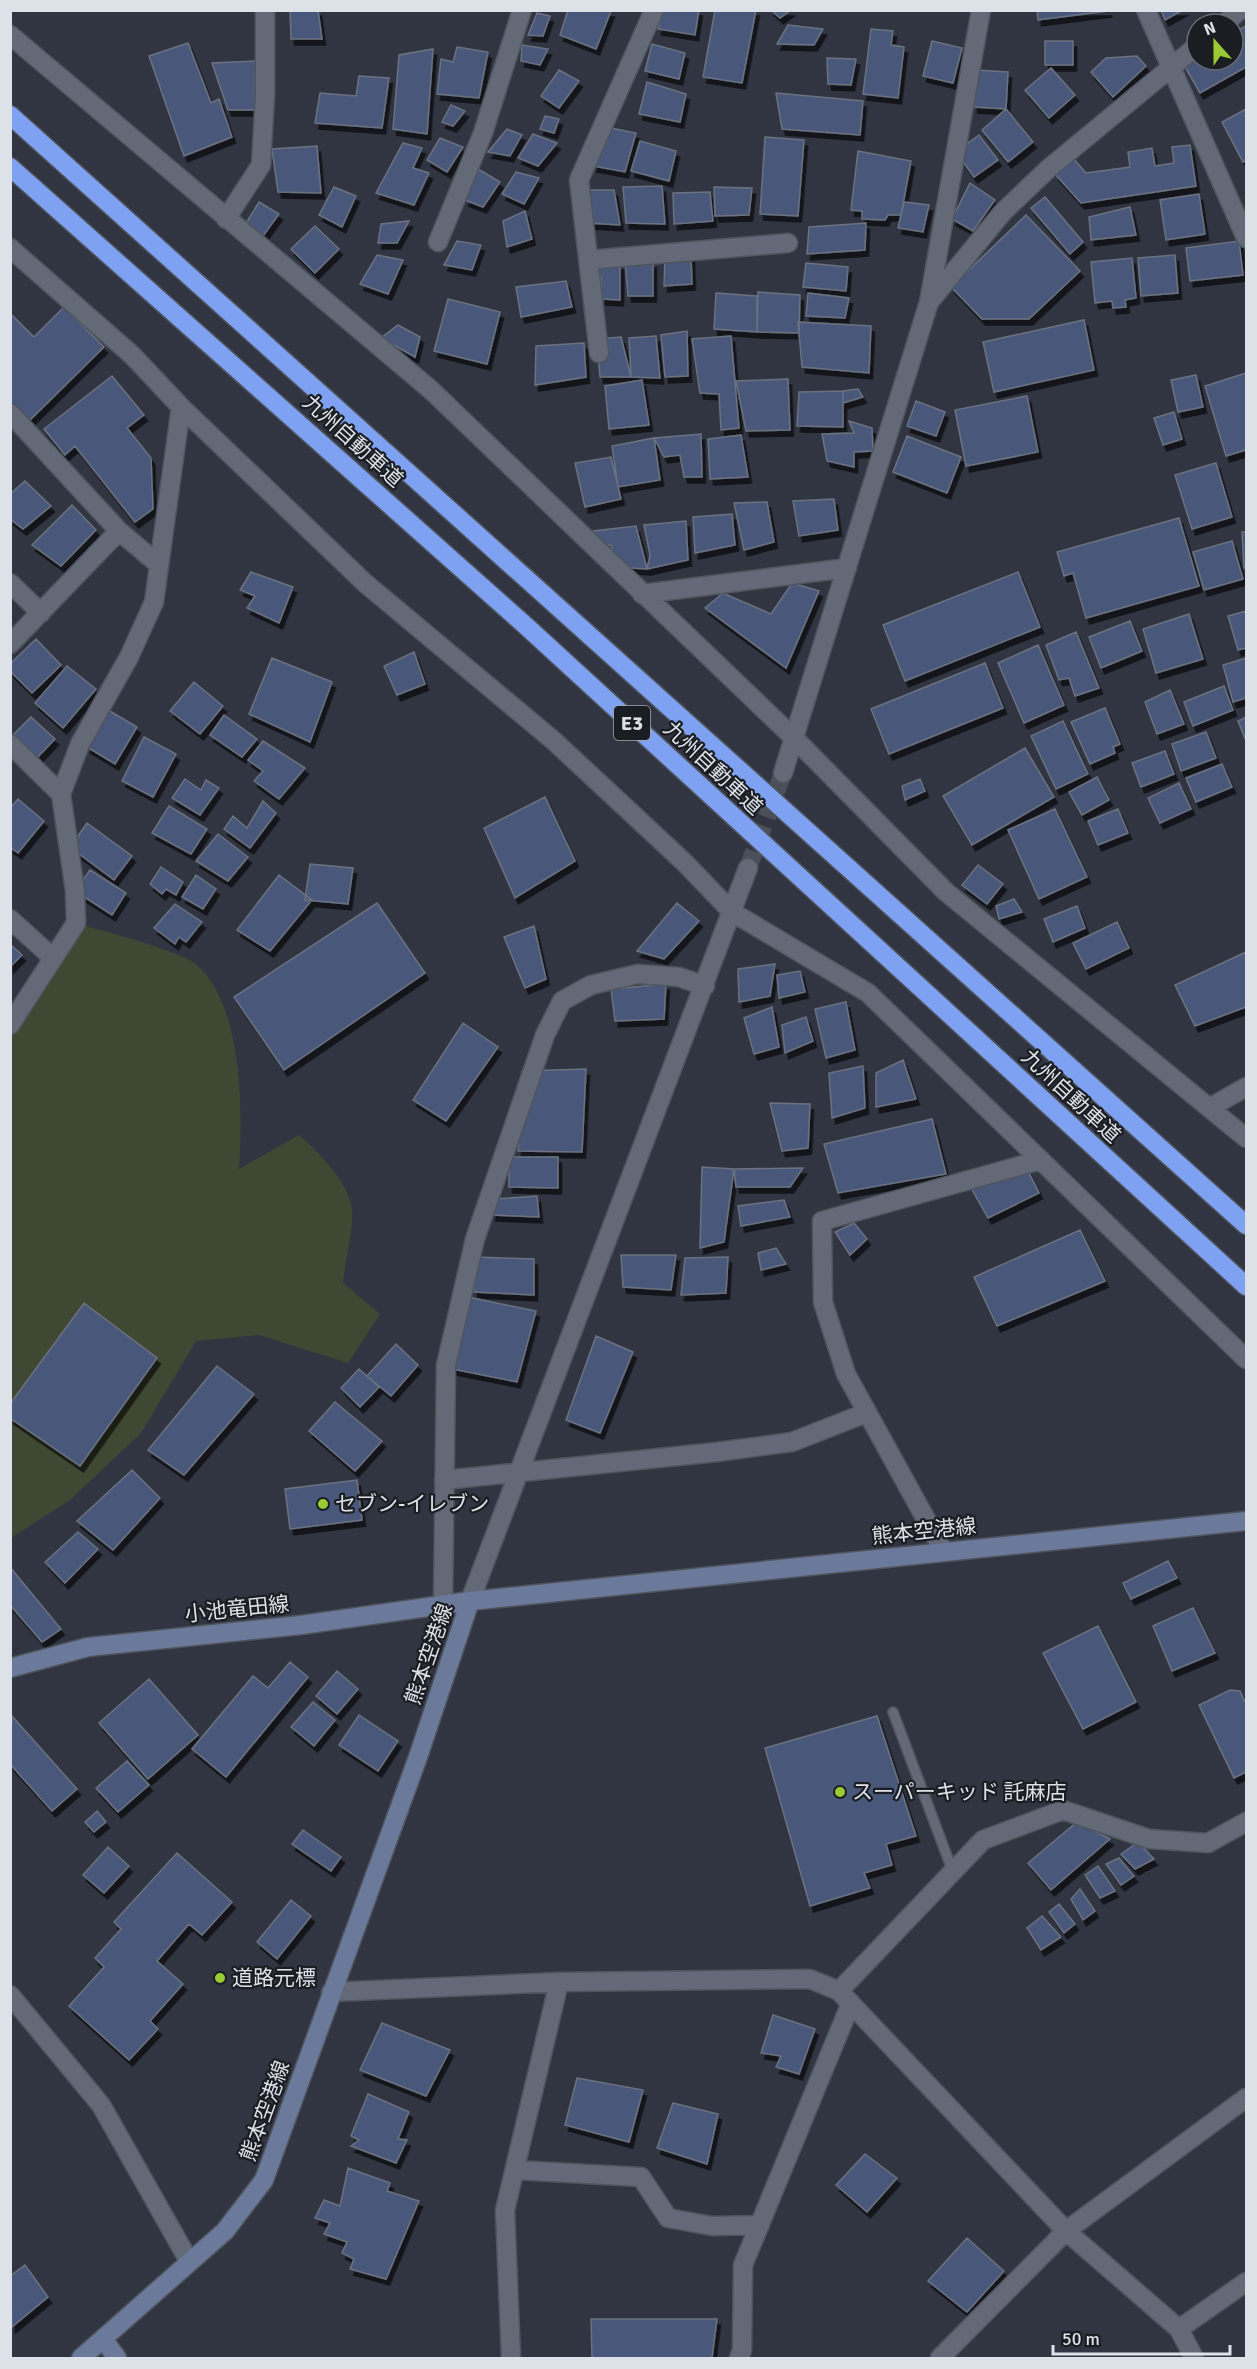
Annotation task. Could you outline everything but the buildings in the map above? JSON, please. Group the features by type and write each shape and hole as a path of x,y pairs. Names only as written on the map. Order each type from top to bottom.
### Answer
{"highway":[{"name":"九州自動車道","path":"10,115 1246,1225"},
{"name":"九州自動車道","path":"10,167 526,626 1246,1286"},
{"path":"10,180 143,284"}],"main road":[{"name":"熊本空港線","path":"81,2358 225,2231 264,2180 418,1757 470,1601 1246,1521"},
{"name":"小池竜田線","path":"10,1668 88,1647 301,1626 470,1601"},
{"path":"103,2339 117,2358"}],"street":[{"path":"226,219 261,165 265,95 265,10"},
{"path":"438,242 483,133 522,10"},
{"path":"598,353 579,180 654,10"},
{"path":"783,772 929,302 981,10"},
{"path":"1146,10 1246,238"},
{"path":"10,35 431,390 795,739 946,892 1246,1138"},
{"path":"929,302 1003,212 1048,169 1185,56"},
{"path":"588,260 788,243"},
{"path":"14,257 132,355 181,407 365,583 554,741 685,863 732,912 868,993 1246,1359"},
{"path":"10,1025 76,923 75,891 62,794 80,744 129,657 154,602 181,407"},
{"path":"10,413 119,531 158,564"},
{"path":"10,644 119,531"},
{"path":"642,594 848,568"},
{"path":"10,583 41,613"},
{"path":"10,744 62,794"},
{"path":"470,1601 748,868"},
{"path":"10,919 53,958"},
{"path":"443,1605 446,1365 475,1239 545,1035 562,1000 591,985 638,974 679,976 705,986"},
{"path":"1211,1107 1246,1088"},
{"path":"944,1552 846,1374 823,1302 822,1221 1041,1160"},
{"path":"444,1480 792,1442 866,1413"},
{"path":"739,2358 742,2350 743,2265 845,1997 983,1840 1063,1810 1149,1839 1208,1844 1246,1822"},
{"path":"331,1992 559,1982 810,1979 845,1997 1066,2231 1179,2330 1194,2358"},
{"path":"511,2358 505,2210 559,1982"},
{"path":"10,1995 101,2104 189,2261"},
{"path":"940,2358 1066,2231 1246,2098"},
{"path":"515,2170 641,2177 668,2218 712,2226 760,2225"},
{"path":"1179,2330 1246,2282"}],"lane":[{"path":"893,1712 953,1872"}],"green space":[{"path":"76,923 140,941 188,959 197,965 212,983 224,1006 232,1032 237,1061 241,1118 239,1169 299,1135 315,1149 332,1168 350,1199 351,1235 343,1283 380,1314 348,1363 259,1335 196,1341 141,1433 70,1500 11,1538 11,1025"}],"tunnel":[{"path":"748,868 783,773"}],"place":[{"name":"セブン-イレブン","path":"323,1504"},
{"name":"スーパーキッド 託麻店","path":"840,1792"},
{"name":"道路元標","path":"220,1978"}]}
